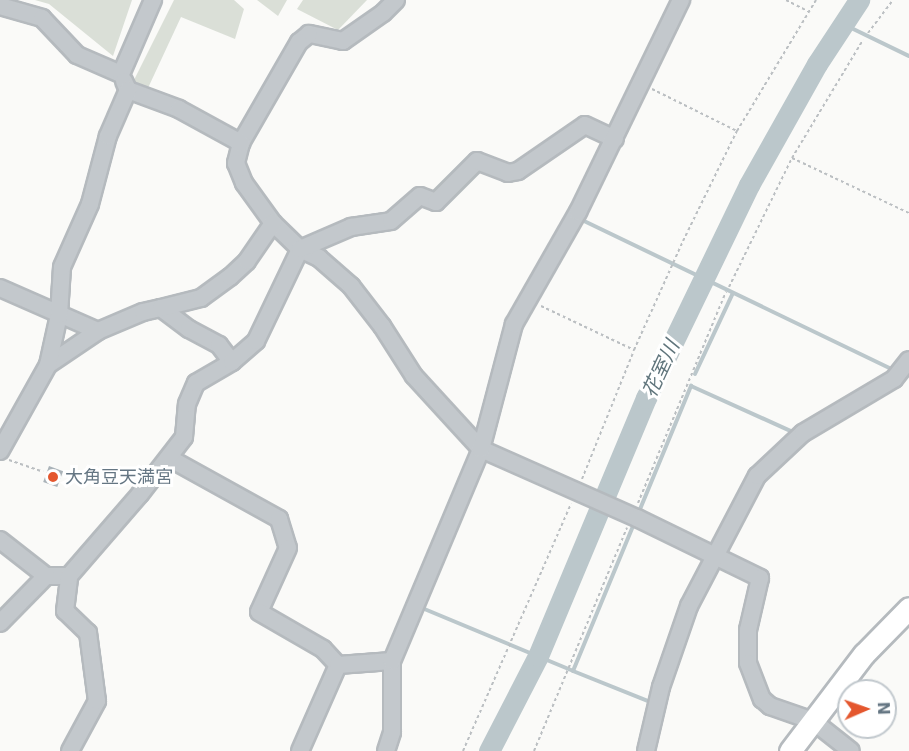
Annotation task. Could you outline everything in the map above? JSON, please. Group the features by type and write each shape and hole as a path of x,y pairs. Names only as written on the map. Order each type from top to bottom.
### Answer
{"main road":[{"path":"790,751 864,654 909,608"}],"street":[{"path":"0,451 48,365 59,315 62,267 90,204 108,136 153,0"},
{"path":"396,0 383,13 343,41 309,34 299,42 241,143 236,163 244,183 273,223 300,249 319,258 351,286 382,326 414,376 481,449 637,518 760,578 748,630 748,663 762,699 770,706 813,721 851,751"},
{"path":"386,751 392,732 392,661 481,449 514,324 578,212 681,0"},
{"path":"0,6 42,18 77,55 241,143"},
{"path":"70,751 98,701 88,633 65,611 69,576 169,458 184,437 187,404 196,383 232,362 256,341 300,249 351,227 391,221 420,196 436,202 477,161 508,173 518,171 585,126 615,139"},
{"path":"48,365 98,331 143,312 201,298 230,277 247,261 273,223"},
{"path":"0,288 98,331"},
{"path":"161,308 189,329 219,345 232,362"},
{"path":"646,751 661,687 689,606 757,476 803,433 894,379 909,360"},
{"path":"169,458 279,519 288,548 259,612 323,649 338,665"},
{"path":"0,540 46,576 69,576"},
{"path":"0,624 46,576"},
{"path":"338,665 392,661"},
{"path":"300,751 338,665"}],"path":[{"path":"786,0 808,11"},
{"path":"463,751 514,640 634,350 675,259 737,131 816,0"},
{"path":"868,33 893,0"},
{"path":"729,287 792,158 863,40"},
{"path":"641,84 737,131"},
{"path":"792,158 909,213"},
{"path":"528,300 634,350"},
{"path":"0,456 43,472"}],"shaded area":[{"path":"35,0 132,0 113,56 49,4"},
{"path":"174,0 234,0 244,9 235,39 181,17 148,88 133,82"},
{"path":"257,0 287,0 278,16"},
{"path":"303,0 367,0 338,30 297,9"}],"building":[{"name":"大角豆天満宮","path":"49,466 63,471 57,487 43,482"}],"waterway":[{"name":"花室川","path":"489,751 538,656 646,398 749,185 817,64 859,0"},
{"path":"843,24 909,56"},
{"path":"582,220 892,369"},
{"path":"695,374 733,293"},
{"path":"638,514 691,386 793,432"},
{"path":"422,608 573,671 635,521"},
{"path":"573,671 648,701"}],"place":[{"name":"大角豆天満宮","path":"53,477"}]}
